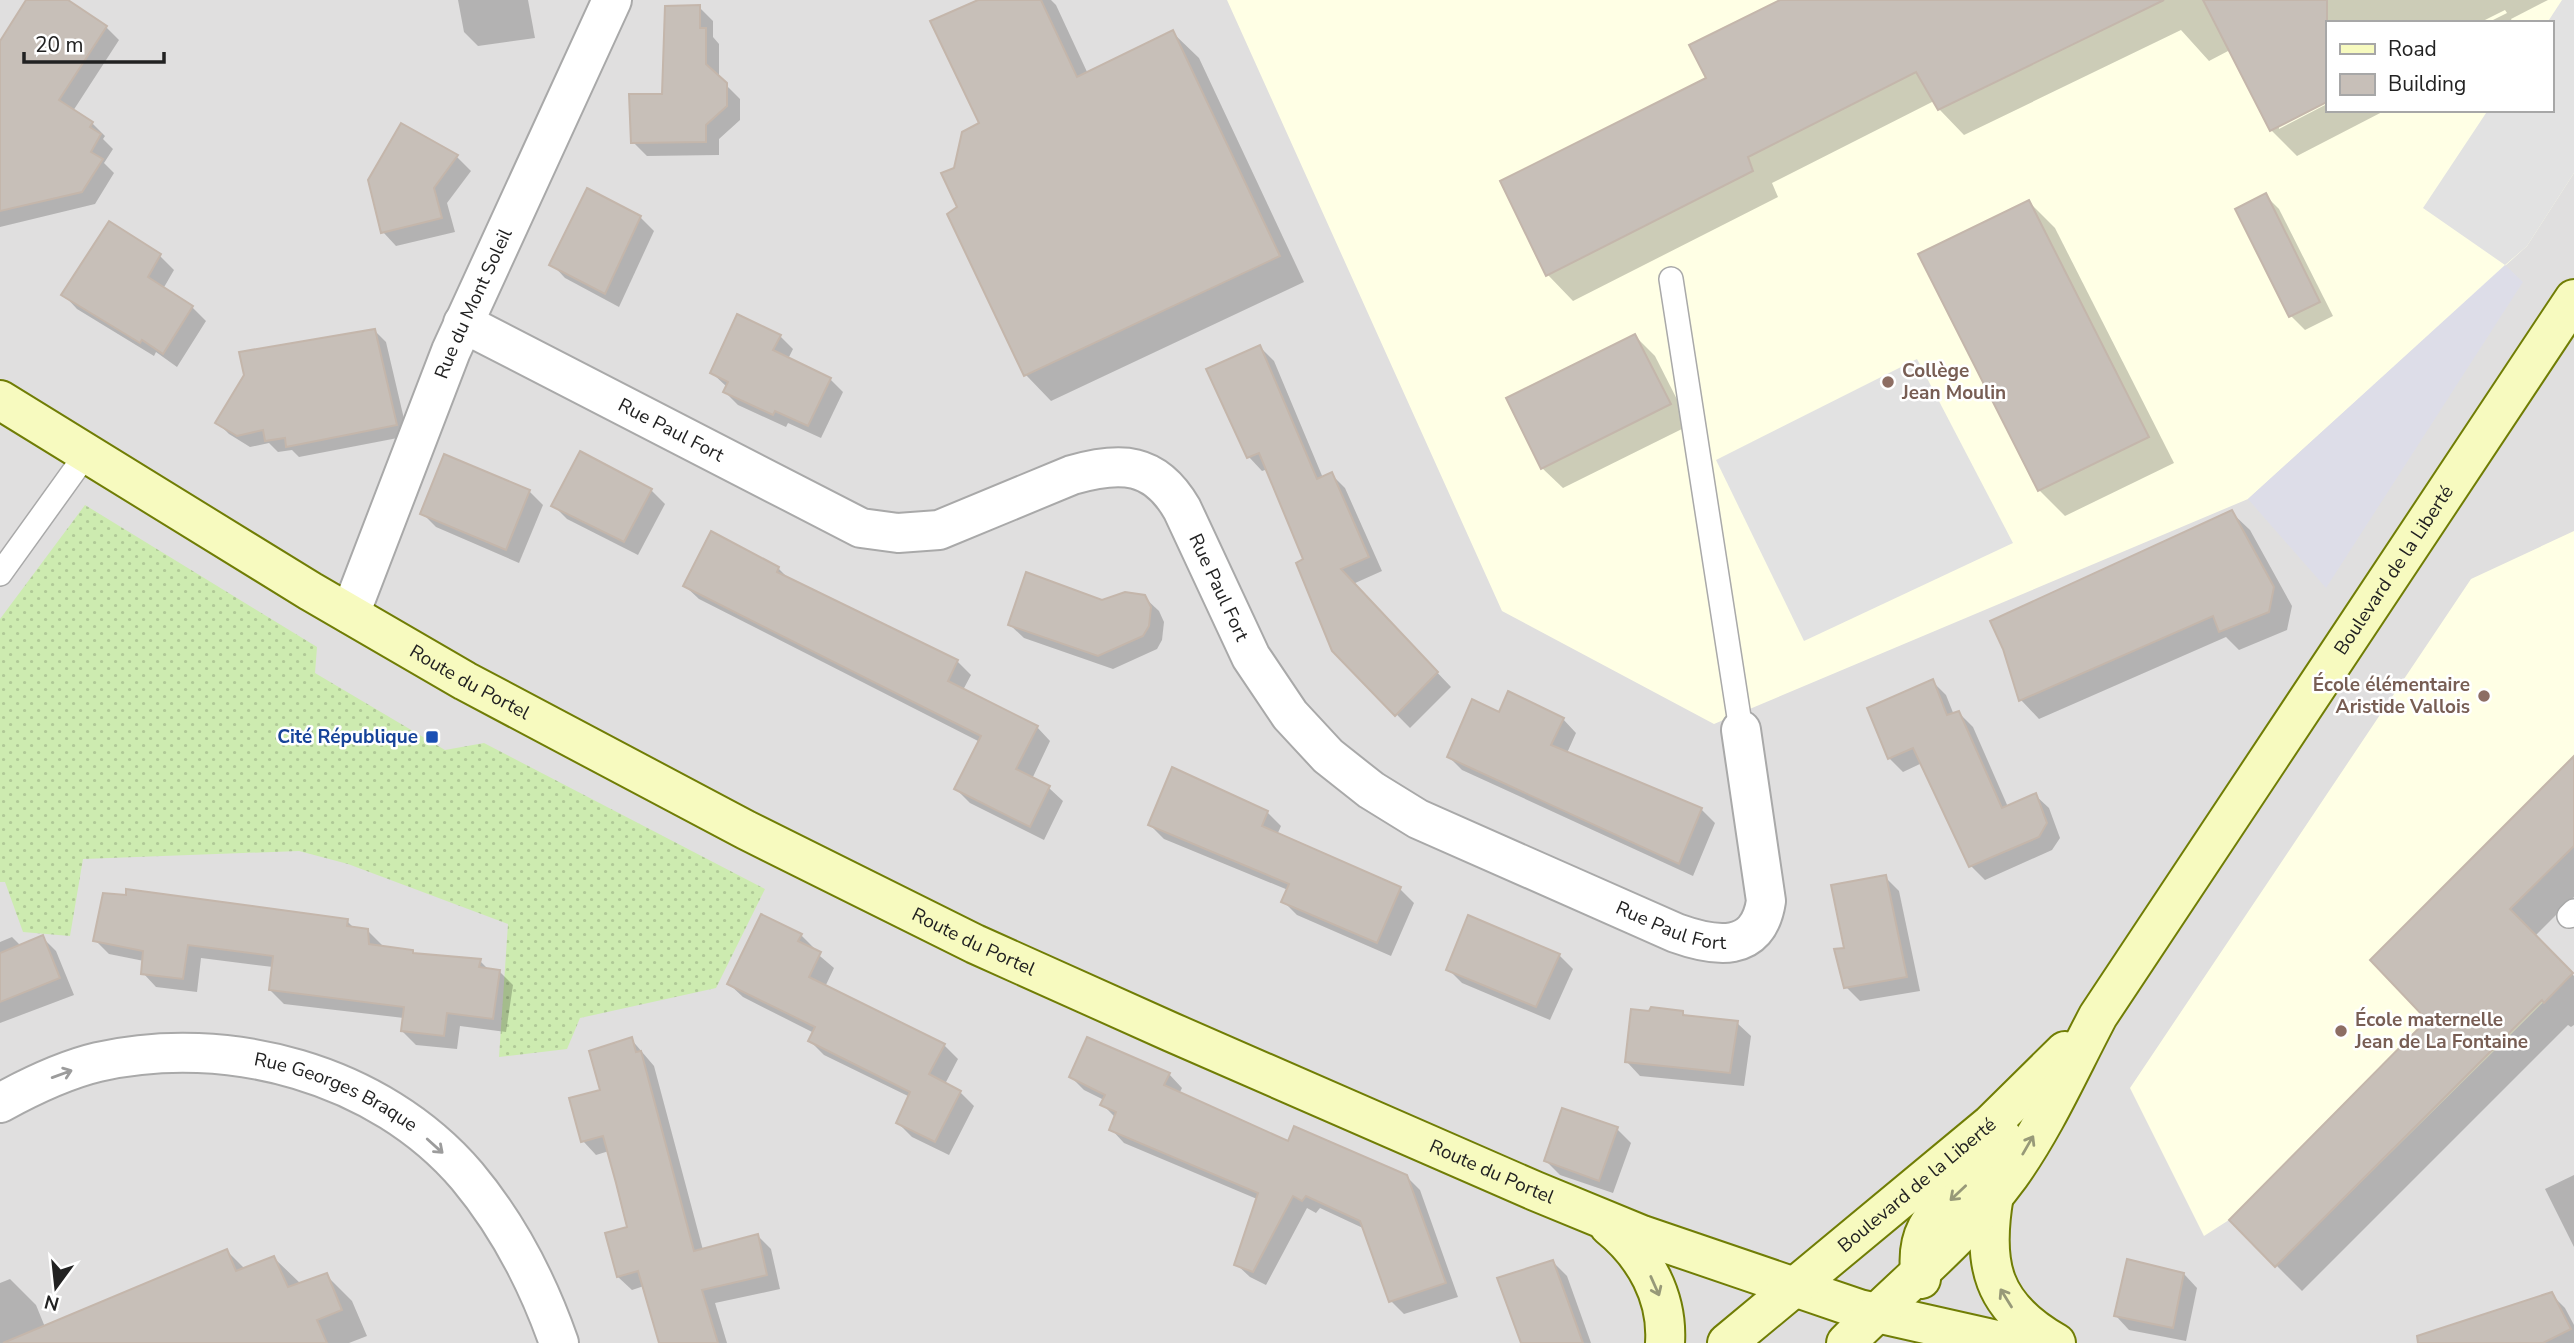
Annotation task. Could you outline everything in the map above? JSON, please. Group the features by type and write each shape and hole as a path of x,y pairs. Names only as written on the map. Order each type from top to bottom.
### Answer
{"street":[{"name":"Rue du Mont Soleil","path":"350,614 463,323 612,0"},
{"name":"Boulevard de la Liberté","path":"1846,1343 1994,1195 2026,1150 2098,1016 2574,299"},
{"name":"Rue Paul Fort","path":"463,323 861,528 898,533 939,530 1091,469 1111,466 1146,472 1161,480 1172,491 1241,638 1262,675 1290,715 1328,757 1371,790 1418,819 1676,933 1714,944 1745,939 1757,929 1764,917 1766,901 1741,730"},
{"name":"Route du Portel","path":"0,400 350,614 582,745 746,831 939,926 1171,1032 1597,1216 1792,1288 1875,1313 1998,1341"},
{"name":"Boulevard de la Liberté","path":"1743,1335 1792,1288 1991,1124 2040,1078 2098,1016"},
{"name":"Rue Georges Braque","path":"0,1103 62,1074 96,1063 165,1053 227,1055 259,1060 339,1084 368,1098 410,1126 465,1174 498,1217 515,1245 542,1298 559,1343"},
{"path":"1998,1341 1949,1320 1935,1309 1927,1296 1920,1271 1923,1236 1930,1221 1988,1161 2040,1078"},
{"path":"1994,1195 1988,1246 1989,1261 1997,1283 2018,1315 2028,1325 2056,1343"},
{"path":"1597,1216 1628,1243 1647,1268 1662,1302 1665,1343"},
{"path":"1730,1266 1750,1293 1743,1335"}],"lane":[{"path":"1671,279 1741,730"},
{"path":"0,574 87,453"}],"shaded area":[{"path":"0,0 2574,0 2574,1343 0,1343"},
{"name":"Collège Jean Moulin","path":"1227,0 2574,0 2574,173 2527,246 2248,499 1714,724 1502,611"},
{"path":"2562,0 2574,0 2574,173 2527,246 2505,265 2423,208 2487,112 2553,112 2553,21 2548,21"},
{"path":"2505,265 2523,282 2326,588 2248,499"},
{"path":"1917,359 2013,543 1804,641 1716,460"},
{"name":"École maternelle Jean de La Fontaine","path":"2574,531 2574,846 2508,912 2573,973 2275,1267 2229,1220 2204,1236 2130,1088 2471,579"}],"green space":[{"path":"85,505 317,647 315,673 445,750 484,743 765,889 716,988 580,1018 567,1049 499,1057 508,924 348,864 299,851 83,859 70,936 23,932 5,882 0,882 0,619"}],"building":[{"path":"26,0 68,0 107,26 59,100 93,122 90,127 101,134 91,152 103,159 82,192 0,211 0,41"},
{"path":"978,0 1041,0 1077,77 1173,30 1280,256 1024,376 947,214 957,207 941,173 954,168 962,132 979,123 930,21"},
{"path":"1780,0 2164,0 1938,110 1916,72 1748,157 1753,171 1546,276 1500,181 1706,78 1689,45"},
{"path":"2203,0 2327,0 2326,103 2270,131"},
{"path":"700,5 700,28 706,28 706,64 727,83 727,106 706,125 706,142 631,143 629,94 662,94 665,6"},
{"path":"401,123 458,155 434,188 442,218 381,233 368,180"},
{"path":"587,188 641,216 605,294 549,265"},
{"path":"2266,193 2320,302 2289,317 2235,209"},
{"path":"2029,200 2149,437 2038,491 1918,254"},
{"path":"109,221 161,254 148,277 193,306 163,354 61,295"},
{"path":"737,314 781,335 773,350 831,378 808,426 775,411 773,415 723,392 728,382 710,373"},
{"path":"375,329 397,425 286,447 285,438 265,441 263,430 237,436 215,423 244,375 239,352"},
{"path":"1635,334 1671,404 1541,469 1506,398"},
{"path":"1260,345 1317,479 1332,472 1369,557 1341,569 1438,672 1395,716 1332,651 1296,563 1303,559 1259,453 1247,458 1206,369"},
{"path":"580,451 652,489 624,542 551,506"},
{"path":"444,454 530,490 506,550 420,514"},
{"path":"2232,510 2274,587 2269,612 2219,632 2213,616 2019,701 2003,649 1990,621"},
{"path":"711,531 779,567 777,572 958,660 948,681 1038,726 1016,769 1050,786 1030,827 954,789 981,736 683,586"},
{"path":"1026,572 1102,600 1125,592 1145,595 1151,607 1149,626 1143,636 1098,656 1008,625"},
{"path":"1933,679 1947,715 1959,711 2002,808 2036,793 2047,823 2039,837 1969,867 1913,748 1888,759 1867,708"},
{"path":"1508,691 1564,718 1551,745 1702,808 1679,864 1447,757 1472,699 1499,712"},
{"path":"2574,756 2574,846 2510,909 2573,973 2544,1003 2542,1000 2275,1267 2229,1220 2427,1020 2370,960"},
{"path":"1172,767 1268,811 1262,826 1401,887 1377,943 1281,902 1289,884 1148,825"},
{"path":"1886,875 1907,977 1844,988 1834,949 1844,948 1831,885"},
{"path":"126,889 348,919 347,926 368,929 369,944 413,950 413,953 481,959 479,967 500,970 493,1019 447,1013 444,1036 401,1031 404,1007 269,990 273,956 188,945 183,979 141,974 143,951 93,941 103,893 126,895"},
{"path":"761,914 802,934 798,941 821,952 809,977 945,1044 929,1074 961,1091 935,1142 896,1123 910,1092 808,1041 815,1027 727,984"},
{"path":"1468,915 1560,954 1536,1007 1446,970"},
{"path":"43,935 60,978 0,1002 0,953"},
{"path":"1651,1007 1683,1011 1683,1015 1738,1021 1730,1073 1625,1062 1631,1009 1649,1011"},
{"path":"632,1037 636,1052 641,1051 694,1251 758,1234 767,1275 702,1290 718,1343 659,1343 638,1271 617,1277 605,1233 627,1227 616,1183 603,1136 581,1142 569,1098 600,1090 589,1051"},
{"path":"1087,1037 1170,1073 1164,1085 1288,1141 1294,1126 1407,1175 1446,1283 1389,1302 1360,1221 1306,1196 1302,1201 1293,1196 1253,1272 1234,1265 1258,1193 1109,1130 1116,1112 1100,1105 1105,1095 1069,1077"},
{"path":"1562,1108 1618,1127 1599,1181 1544,1161"},
{"path":"227,1249 236,1271 274,1256 288,1287 327,1273 342,1310 317,1320 327,1343 3,1343"},
{"path":"2127,1259 2184,1273 2173,1328 2114,1316"},
{"path":"1553,1260 1583,1343 1521,1343 1497,1278"},
{"path":"2552,1292 2571,1329 2543,1343 2418,1343 2417,1336"}],"place":[{"name":"Collège Jean Moulin","path":"1888,382"},
{"name":"École élémentaire Aristide Vallois","path":"2484,696"},
{"name":"Cité République","path":"432,737"},
{"name":"École maternelle Jean de La Fontaine","path":"2341,1031"}]}
